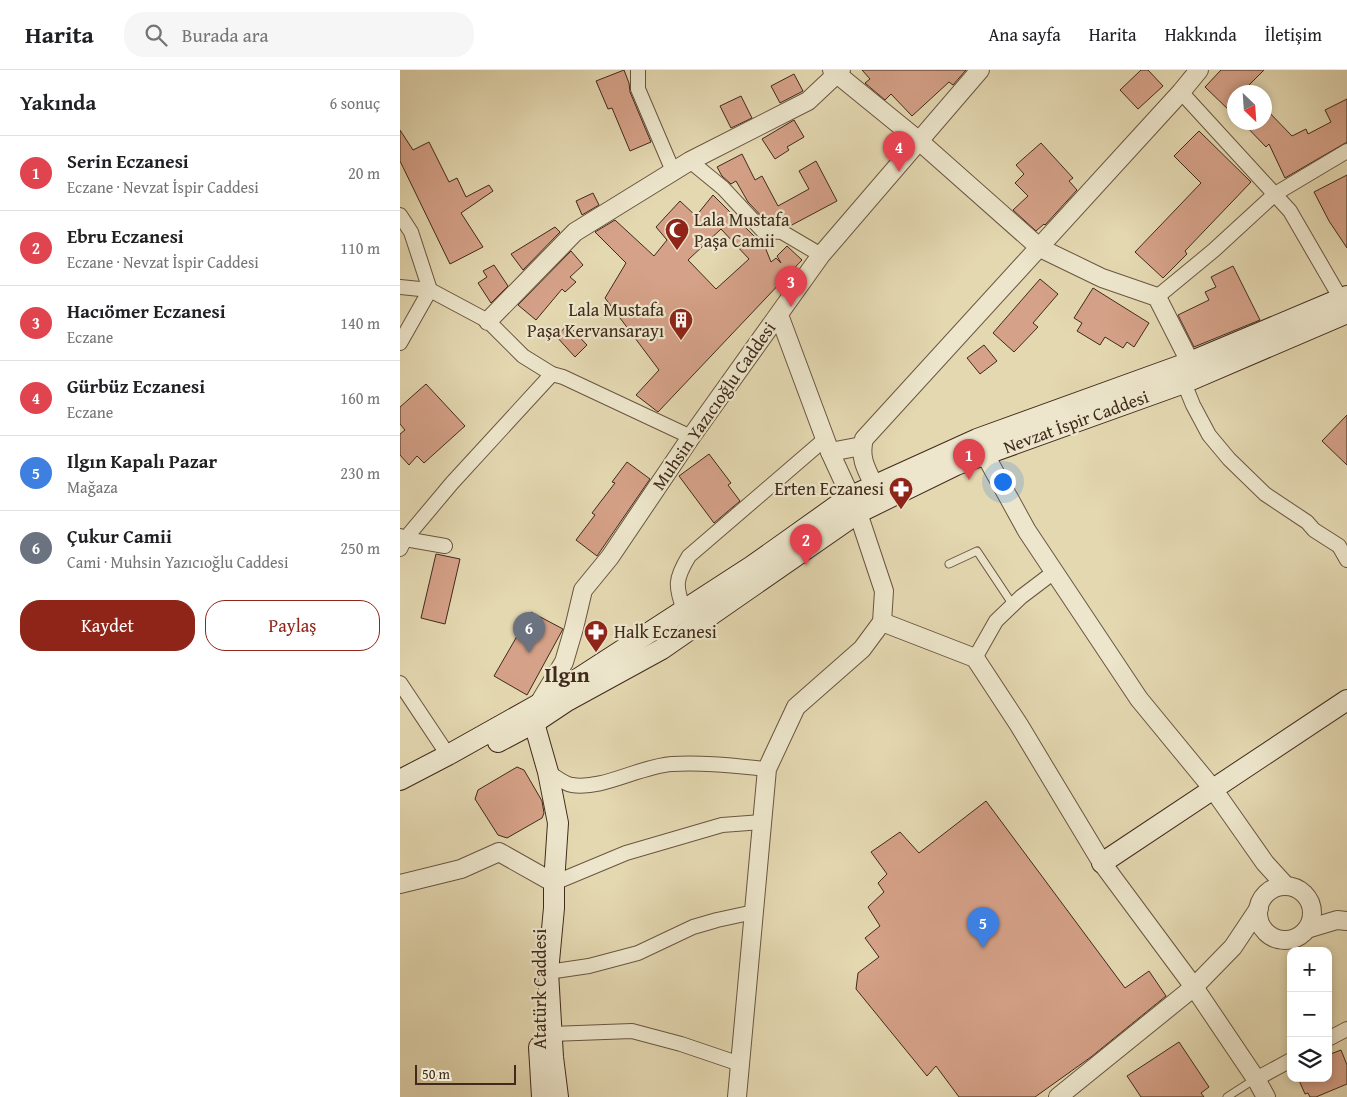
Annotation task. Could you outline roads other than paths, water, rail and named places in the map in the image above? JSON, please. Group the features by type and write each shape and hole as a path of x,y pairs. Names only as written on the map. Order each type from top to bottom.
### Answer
{"main road":[{"name":"Nevzat İspir Caddesi","path":"536,714 684,610 752,566 854,505 956,465 981,447 1190,362 1345,303"},
{"name":"Nevzat İspir Caddesi","path":"536,714 567,702 662,650 854,505 874,485 981,447 1184,383 1345,303"},
{"path":"1102,863 1347,700"},
{"path":"400,780 448,755 536,714"},
{"path":"400,796 536,714"},
{"name":"Atatürk Caddesi","path":"536,714 558,823 554,908 548,972 551,1034 558,1097"},
{"name":"Atatürk Caddesi","path":"542,1097 539,1057 540,917 554,883"}],"street":[{"path":"638,70 638,88 672,171"},
{"name":"Muhsin Yazıcıoğlu Caddesi","path":"536,714 564,662 583,590 610,557 691,437 821,255 980,70"},
{"path":"874,485 864,464 862,446 864,439 1040,248 1199,70"},
{"path":"488,321 575,232 672,171 808,101 837,71 1040,248 1102,278 1157,297 1190,362"},
{"path":"1181,92 1290,211 1345,303"},
{"path":"1157,297 1214,250 1274,194 1347,151"},
{"path":"690,161 724,188 763,231 782,232 821,255"},
{"path":"400,216 411,232 430,290 400,342"},
{"path":"400,287 430,290 488,321 523,356 552,374 691,437"},
{"path":"737,1097 767,769 796,708 862,649 882,622 884,591 854,505 827,446 779,315"},
{"path":"402,541 452,483 552,374"},
{"path":"1184,383 1209,435 1229,459 1265,494 1307,522 1314,530 1343,544 1347,560"},
{"path":"684,610 678,592 679,572 689,556 827,446 862,446"},
{"path":"981,447 1027,531 1140,699 1213,789 1265,862 1286,886"},
{"path":"402,541 445,546"},
{"path":"975,658 996,620 1054,572"},
{"path":"882,622 975,658 1020,725 1102,863 1194,987 1266,1097"},
{"path":"400,683 448,755"},
{"path":"548,772 570,785 590,784 622,777 648,768 671,764 702,764 767,769"},
{"path":"400,884 461,868 498,852 554,883 626,853 722,825 762,822"},
{"path":"1265,862 1261,903 1257,914 1261,927 1271,936 1283,940 1296,938 1307,929 1342,920"},
{"path":"1058,1097 1194,987 1233,947 1268,891 1280,886 1293,886 1304,893 1311,904 1312,917 1307,929"},
{"path":"1311,904 1342,920"},
{"path":"548,972 590,966 638,952 693,927 754,912"},
{"path":"1233,947 1271,936"},
{"path":"1332,1038 1347,1029"},
{"path":"551,1034 632,1031 672,1041 740,1064"},
{"path":"1256,1079 1287,1062"}],"lane":[{"path":"949,564 977,551 1013,605"},
{"path":"1227,1097 1256,1079"}],"place":[{"name":"Gürbüz Eczanesi","path":"899,172"},
{"name":"Lala Mustafa Paşa Camii","path":"677,251"},
{"name":"Hacıömer Eczanesi","path":"791,307"},
{"name":"Lala Mustafa Paşa Kervansarayı","path":"681,341"},
{"name":"Serin Eczanesi","path":"969,480"},
{"name":"Erten Eczanesi","path":"901,510"},
{"name":"Ebru Eczanesi","path":"806,565"},
{"name":"Çukur Camii","path":"529,653"},
{"name":"Halk Eczanesi","path":"596,653"},
{"name":"Ilgın Kapalı Pazar","path":"983,948"}],"district":[{"name":"Ilgın","path":"567,674"}]}
